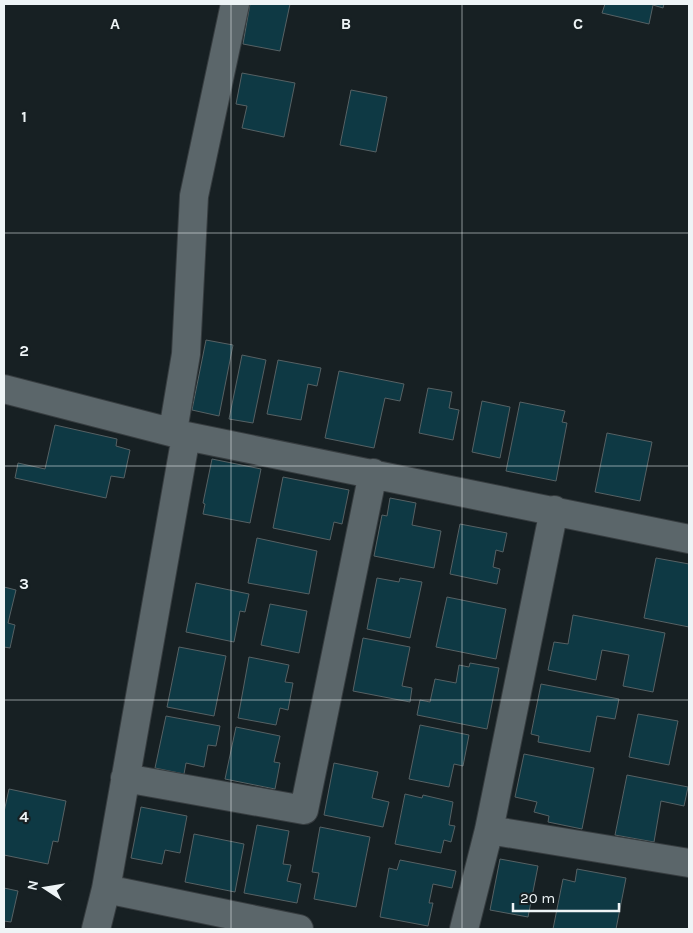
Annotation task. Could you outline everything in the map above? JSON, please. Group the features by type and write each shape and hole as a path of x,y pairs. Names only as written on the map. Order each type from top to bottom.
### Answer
{"street":[{"path":"96,929 106,890 125,778 179,433 186,354 194,196 235,4"},
{"path":"4,389 179,433 689,539"},
{"path":"125,778 304,810 373,473"},
{"path":"464,929 489,830 554,510"},
{"path":"489,830 689,863"},
{"path":"106,890 284,928"}],"building":[{"path":"250,4 290,4 280,51 243,44"},
{"path":"605,4 664,4 663,8 653,5 649,24 602,13"},
{"path":"242,73 295,83 284,137 242,128 247,106 236,104"},
{"path":"351,90 387,97 376,152 340,145"},
{"path":"206,340 233,345 219,416 192,410"},
{"path":"242,355 266,360 253,423 229,419"},
{"path":"278,360 321,368 317,386 308,384 301,420 267,414"},
{"path":"339,371 404,384 400,401 385,398 374,448 325,438"},
{"path":"428,388 452,392 449,408 459,410 453,440 419,433"},
{"path":"482,401 510,407 500,458 472,452"},
{"path":"520,402 565,411 562,422 567,423 556,481 506,471"},
{"path":"55,425 117,439 116,446 130,450 124,478 111,476 106,498 15,478 18,463 45,469"},
{"path":"607,433 652,442 640,501 595,492"},
{"path":"212,459 261,469 250,523 203,514 205,504 203,503"},
{"path":"283,477 349,490 342,524 334,522 330,540 273,528"},
{"path":"390,498 416,503 412,525 441,531 434,568 374,556 382,515 387,516"},
{"path":"460,524 507,533 503,552 496,550 493,567 500,569 497,584 450,574"},
{"path":"257,538 317,551 309,594 248,583"},
{"path":"656,558 689,564 689,627 644,618"},
{"path":"377,578 399,582 400,578 422,582 410,638 367,629"},
{"path":"196,583 249,594 245,612 240,611 234,642 186,632"},
{"path":"4,587 16,590 8,623 15,625 10,648 4,647"},
{"path":"447,597 506,609 496,659 436,647"},
{"path":"270,604 307,611 299,653 261,645"},
{"path":"573,615 665,633 653,692 623,686 629,655 602,650 596,680 548,670 554,642 568,644"},
{"path":"363,638 410,647 402,686 412,688 410,702 353,691"},
{"path":"179,647 226,656 214,716 167,707"},
{"path":"249,657 289,665 285,682 293,683 288,710 280,708 276,725 238,718"},
{"path":"470,663 499,668 487,729 417,715 420,700 430,702 435,679 456,683 459,665 469,667"},
{"path":"541,684 619,699 615,719 597,716 590,752 538,742 539,736 531,734"},
{"path":"638,714 678,721 669,765 629,757"},
{"path":"166,716 220,726 216,746 208,745 204,767 186,763 184,774 155,768"},
{"path":"420,725 469,735 463,766 454,764 449,787 409,779"},
{"path":"236,727 280,736 274,762 280,763 275,789 225,779"},
{"path":"524,754 594,768 582,829 548,822 549,816 534,812 537,802 515,797"},
{"path":"334,763 378,772 372,798 389,802 383,827 324,815"},
{"path":"627,775 688,787 684,806 661,801 654,842 615,835"},
{"path":"9,789 66,801 58,842 53,841 48,864 4,855 4,812"},
{"path":"405,794 422,798 423,795 453,802 449,825 455,826 451,842 444,840 441,853 395,844"},
{"path":"141,807 187,816 180,853 165,850 162,864 131,858"},
{"path":"257,825 289,831 283,864 291,865 287,881 301,884 297,903 244,893"},
{"path":"320,827 370,837 356,907 314,899 319,873 312,872"},
{"path":"194,834 244,844 235,892 185,882"},
{"path":"500,859 538,866 528,917 490,910"},
{"path":"400,860 456,871 452,888 433,884 429,903 433,903 428,926 380,917 389,868 397,870"},
{"path":"577,869 626,878 616,929 553,929 563,879 575,882"},
{"path":"4,888 18,891 11,922 4,921"}]}
